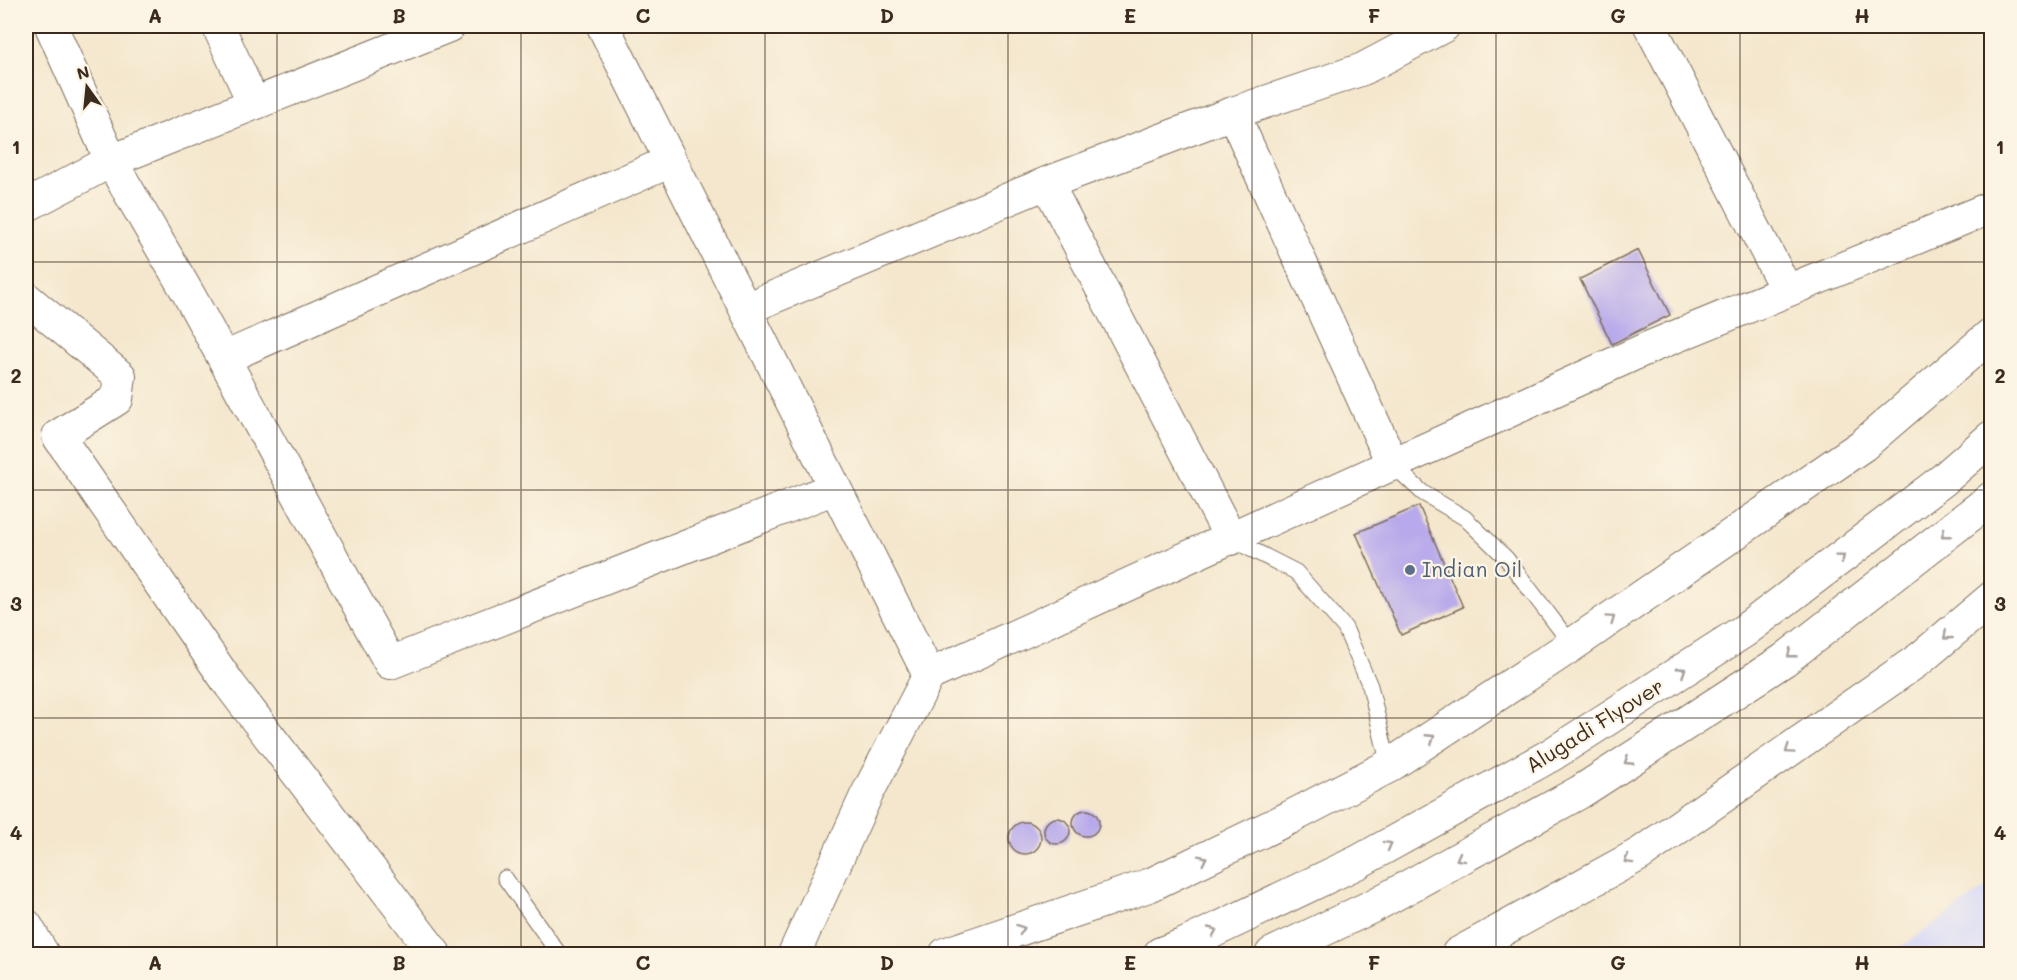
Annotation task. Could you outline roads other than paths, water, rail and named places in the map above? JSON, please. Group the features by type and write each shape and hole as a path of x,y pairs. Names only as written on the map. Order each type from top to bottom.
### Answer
{"main road":[{"path":"946,954 1150,885 1289,818 1389,766 1572,645 1863,445 1992,334"},
{"name":"Alugadi Flyover","path":"1160,954 1184,945 1358,862 1551,755 1744,631 1943,480 1992,437"},
{"path":"1272,954 1375,905 1580,792 1784,660 1992,498"},
{"path":"1458,954 1640,854 1921,658 1992,598"}],"street":[{"path":"51,26 111,161 224,358 390,663 835,488"},
{"path":"218,26 254,104"},
{"path":"26,206 111,161 254,104 412,32 449,26"},
{"path":"603,26 929,675"},
{"path":"745,309 1047,183 1233,113 1363,69 1444,26"},
{"path":"1650,26 1787,291"},
{"path":"1233,113 1393,465"},
{"path":"224,358 671,161"},
{"path":"1047,183 1231,538"},
{"path":"794,954 866,796 929,675 1650,347 1992,207"},
{"path":"26,298 120,376 117,399 58,436 230,685 435,954"},
{"path":"26,925 43,954"}],"lane":[{"path":"1393,465 1423,493 1465,518 1506,558 1572,645"},
{"path":"1231,538 1296,572 1345,628 1370,686 1389,766"},
{"path":"505,878 560,954"}],"place":[{"name":"Indian Oil","path":"1410,570"}]}
